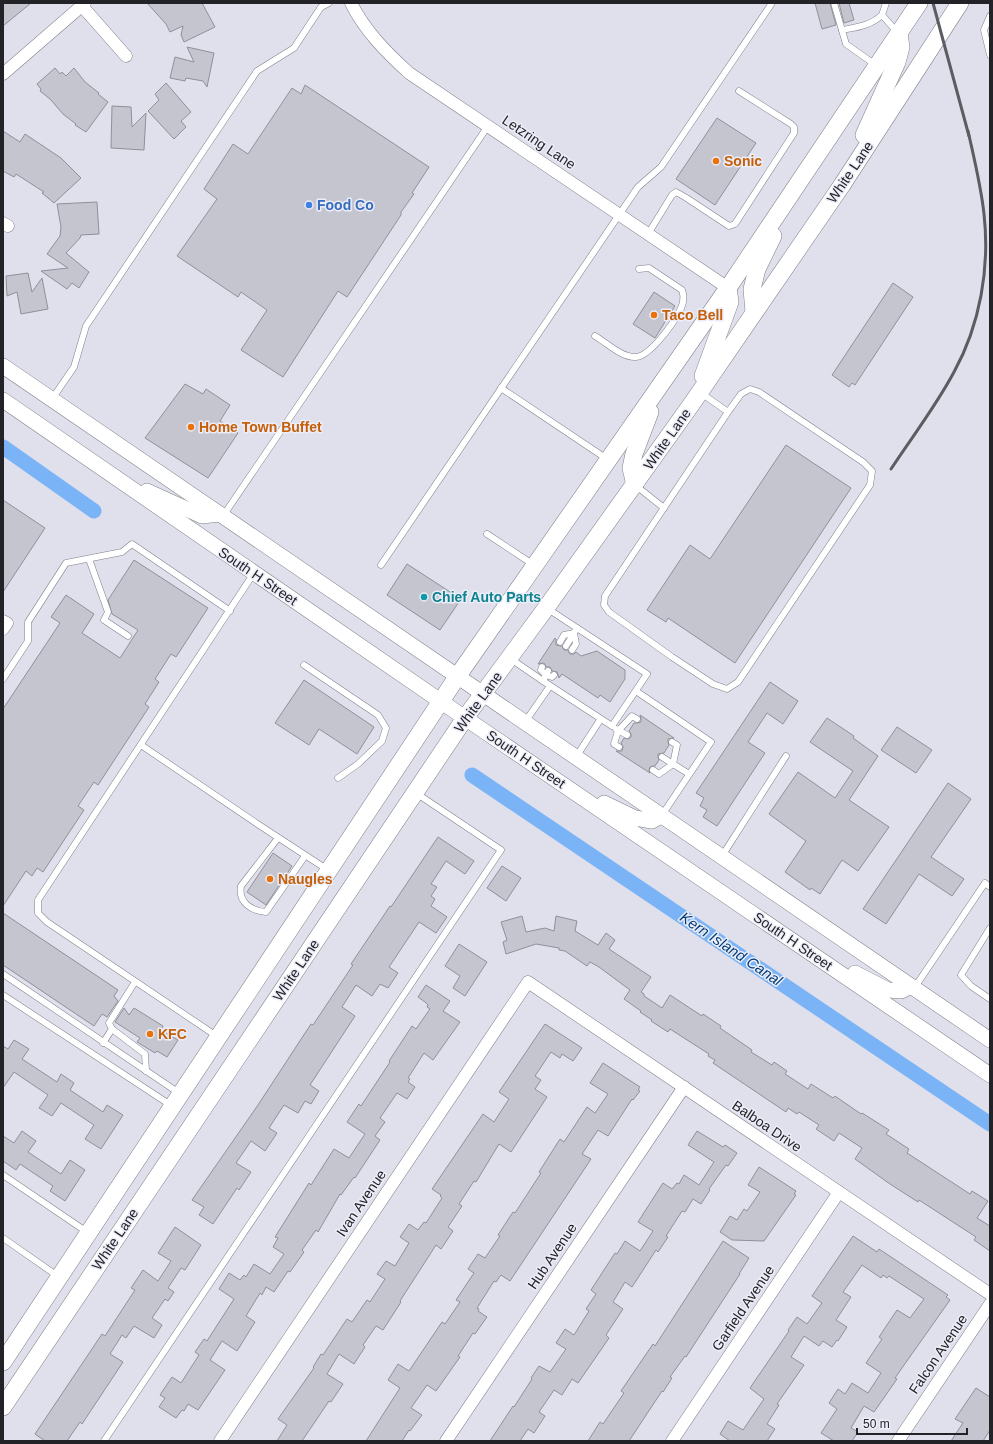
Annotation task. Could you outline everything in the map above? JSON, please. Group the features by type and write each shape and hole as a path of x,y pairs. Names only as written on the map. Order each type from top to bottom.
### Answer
{"main road":[{"name":"White Lane","path":"3,1362 457,677 728,288 919,3"},
{"name":"White Lane","path":"3,1407 465,718 635,485 697,397 842,185 960,3"},
{"path":"842,185 897,62 901,47 899,34"},
{"path":"754,312 752,289 757,269 810,165"},
{"path":"697,397 730,302 728,288"},
{"path":"635,485 631,468 634,454 661,385"},
{"path":"161,1171 221,1063 219,1038"}],"street":[{"name":"Letzring Lane","path":"351,3 371,35 389,55 409,73 728,288"},
{"path":"3,74 84,4 126,56"},
{"name":"South H Street","path":"3,366 525,724 990,1040"},
{"name":"South H Street","path":"3,400 465,718 990,1075"},
{"path":"108,472 202,516 221,515"},
{"path":"566,786 635,818 652,820 661,816"},
{"path":"805,949 888,990 901,991 912,987"},
{"name":"Balboa Drive","path":"528,982 990,1294"},
{"name":"Ivan Avenue","path":"220,1441 528,982"},
{"name":"Hub Avenue","path":"446,1441 684,1087"},
{"name":"Garfield Avenue","path":"672,1441 839,1192"},
{"name":"Falcon Avenue","path":"898,1441 990,1304"}],"lane":[{"path":"52,399 74,368 86,326 257,71 294,48 322,7 329,3"},
{"path":"381,565 638,187 661,167 772,3"},
{"path":"834,3 846,44 877,66"},
{"path":"842,30 866,25 875,21 882,15 886,3"},
{"path":"882,15 899,34"},
{"path":"990,16 984,30 990,56"},
{"path":"648,234 672,195 676,192 729,226 734,224 794,133 794,127 791,124 739,91"},
{"path":"221,515 488,126"},
{"path":"595,336 622,354 636,357 642,356 648,352 661,340 682,307 684,296 682,290 649,268 639,269"},
{"path":"501,388 609,460"},
{"path":"750,389 759,392 863,462 872,472 870,485 738,682 727,689 713,684 672,657 609,612 604,605 605,596 728,412 741,394 750,389"},
{"path":"697,397 728,412"},
{"path":"635,485 664,508"},
{"path":"487,534 535,566"},
{"path":"3,679 28,641 28,622 66,563 122,552 132,544 230,610"},
{"path":"89,559 108,612 104,620 128,636"},
{"path":"219,1038 47,922 38,913 38,900 254,573"},
{"path":"546,608 575,631 647,674 612,726"},
{"path":"560,642 564,635 575,631"},
{"path":"566,646 575,631"},
{"path":"572,650 576,644 575,631"},
{"path":"509,659 548,676"},
{"path":"304,665 378,715 386,728 382,740 358,764 338,778"},
{"path":"542,667 541,670 548,676 550,686 600,720 627,735"},
{"path":"525,724 550,686"},
{"path":"636,691 711,742 661,816"},
{"path":"619,746 614,744 618,730 632,716 637,719"},
{"path":"575,758 600,720"},
{"path":"653,770 659,774 673,764 677,745 672,742"},
{"path":"141,745 329,871"},
{"path":"721,857 786,756"},
{"path":"662,757 689,774"},
{"path":"104,1441 501,850 416,792"},
{"path":"278,838 241,886 240,894 242,901 259,912 266,912 305,856"},
{"path":"912,987 987,885 990,877"},
{"path":"990,928 961,975 971,986 990,999"},
{"path":"3,974 146,1071 177,1101"},
{"path":"135,982 109,1023 112,1029 145,1054 146,1071"},
{"path":"3,995 177,1101"},
{"path":"103,1043 112,1029"},
{"path":"3,1175 88,1233"},
{"path":"3,1238 59,1277"}],"building":[{"path":"3,3 31,3 3,26"},
{"path":"147,3 202,3 215,27 184,42 181,35 183,26 170,32 166,24"},
{"path":"815,3 830,3 836,25 822,29"},
{"path":"839,3 849,3 854,20 844,23"},
{"path":"187,47 214,53 207,87 203,81 186,78 185,81 170,78 175,57 194,62"},
{"path":"55,68 60,74 62,72 66,76 74,68 85,82 108,102 86,132 75,125 76,124 63,114 50,99 40,91 41,89 37,84"},
{"path":"166,83 191,112 181,121 186,127 174,139 148,111 159,100 155,94"},
{"name":"Food Co","path":"305,85 429,167 412,193 414,194 401,212 401,215 347,297 338,291 283,377 241,350 267,310 241,292 238,297 177,256 217,199 204,189 233,144 248,154 292,88 301,94"},
{"path":"112,106 131,107 132,127 146,113 144,150 111,148"},
{"name":"Sonic","path":"717,118 756,143 715,205 676,179"},
{"path":"3,131 20,142 25,134 61,158 81,178 54,203 42,193 44,192 16,174 14,177 3,171"},
{"path":"97,202 99,234 81,235 66,253 89,272 79,288 72,283 67,289 41,271 68,268 47,254 60,236 61,227 57,204"},
{"path":"28,273 32,292 42,278 48,309 21,314 17,292 7,296 6,276"},
{"path":"893,283 913,297 855,385 852,383 849,387 832,375"},
{"name":"Taco Bell","path":"654,292 675,306 655,338 633,324"},
{"name":"Home Town Buffet","path":"185,384 203,394 206,389 230,405 220,421 238,433 208,478 145,438"},
{"path":"786,445 851,488 735,663 668,618 666,622 647,610 690,545 710,559"},
{"path":"3,500 45,528 3,592"},
{"path":"134,560 208,608 176,657 171,654 155,679 159,682 145,704 149,707 98,785 94,782 78,806 84,810 43,872 37,868 32,876 26,871 3,906 3,709 60,623 51,617 66,595 94,614 82,633 120,658 138,630 112,614 108,600"},
{"name":"Chief Auto Parts","path":"407,564 461,599 440,630 387,595"},
{"path":"555,638 556,645 562,646 564,650 568,650 570,654 574,654 576,652 581,656 597,651 625,670 625,679 610,702 600,695 598,698 562,674 559,678 557,672 552,671 550,667 546,667 544,663 538,664"},
{"path":"304,680 374,727 357,754 319,729 309,745 275,723"},
{"path":"770,682 798,701 783,724 767,713 748,742 765,753 717,826 703,817 707,810 700,806 704,798 696,793"},
{"path":"640,715 674,738 668,739 669,745 664,753 658,754 659,760 655,766 650,767 650,773 616,751 622,751 623,747 621,743 624,738 628,739 631,737 629,731 634,723 641,722"},
{"path":"827,718 854,736 853,738 878,756 849,800 889,827 858,871 842,860 820,894 811,888 810,890 785,872 806,841 769,814 798,772 835,798 853,771 810,742"},
{"path":"897,727 932,750 916,773 881,750"},
{"path":"948,783 971,799 931,857 964,879 952,896 919,874 886,924 863,909"},
{"path":"438,837 474,861 465,874 446,861 431,884 437,887 431,896 435,899 431,906 447,917 436,933 419,922 389,967 398,973 388,988 380,984 372,996 356,985 342,1007 355,1016 310,1085 319,1091 311,1104 305,1101 298,1113 284,1105 269,1128 277,1133 265,1151 251,1141 236,1163 251,1172 239,1190 237,1188 213,1224 199,1215 204,1207 192,1200 258,1105 311,1024 313,1025 353,965 351,964"},
{"name":"Naugles","path":"273,853 292,866 266,905 247,892"},
{"path":"502,866 521,878 506,901 487,888"},
{"path":"3,913 118,990 114,996 118,1001 107,1017 102,1014 94,1026 3,965"},
{"path":"522,916 526,932 545,928 554,931 556,916 577,921 575,931 598,945 606,933 615,940 609,949 651,977 641,992 644,996 662,1008 670,995 702,1016 703,1014 721,1026 720,1028 752,1050 751,1052 772,1065 774,1062 787,1071 785,1074 808,1089 811,1084 833,1098 835,1096 861,1114 862,1113 889,1130 886,1134 909,1149 907,1153 970,1194 972,1191 988,1201 977,1218 990,1226 990,1251 974,1240 976,1237 919,1200 918,1202 890,1184 855,1159 862,1148 839,1133 834,1141 816,1129 819,1125 799,1112 797,1114 788,1108 786,1112 713,1063 715,1060 708,1056 709,1054 670,1029 668,1032 651,1021 652,1020 640,1012 641,1011 624,999 630,990 599,967 590,962 587,966 565,951 559,950 559,948 536,944 506,954 503,942 507,940 501,922"},
{"path":"459,944 487,962 465,996 453,988 460,976 445,966"},
{"path":"426,985 450,1001 443,1011 460,1022 433,1060 424,1053 408,1078 410,1079 408,1082 415,1087 407,1099 397,1093 380,1118 385,1122 375,1136 380,1140 355,1178 354,1177 341,1195 340,1194 318,1232 316,1230 302,1250 304,1252 290,1272 288,1271 274,1292 266,1287 262,1295 260,1293 246,1316 255,1322 237,1351 222,1341 210,1360 225,1370 198,1410 188,1404 184,1411 182,1410 176,1418 159,1407 165,1398 160,1395 172,1377 181,1383 199,1355 195,1352 204,1339 207,1341 234,1299 219,1289 229,1273 240,1280 244,1275 246,1277 254,1264 270,1274 284,1254 273,1247 278,1238 275,1237 309,1183 311,1185 334,1149 349,1158 365,1134 347,1122 359,1104 361,1106 412,1026 416,1029 430,1009 427,1007 428,1005 425,1002 418,997"},
{"name":"KFC","path":"124,1008 129,1015 134,1008 163,1026 161,1030 178,1040 167,1057 157,1051 155,1053 137,1042 140,1038 115,1022"},
{"path":"545,1024 582,1048 573,1061 562,1054 560,1058 551,1052 535,1076 541,1080 535,1089 547,1097 511,1152 499,1144 476,1182 474,1181 459,1204 462,1206 448,1227 453,1231 441,1249 436,1245 383,1330 376,1326 363,1345 365,1347 354,1364 339,1354 327,1374 343,1384 331,1402 329,1401 302,1441 277,1441 287,1425 278,1419 314,1368 313,1367 321,1354 323,1355 347,1319 352,1322 367,1300 370,1302 385,1279 377,1274 386,1261 395,1266 409,1243 400,1237 409,1224 418,1230 424,1222 426,1223 442,1198 440,1196 441,1195 432,1189 483,1114 494,1122 509,1099 499,1092"},
{"path":"14,1040 29,1049 22,1059 57,1082 61,1074 74,1083 70,1090 103,1112 107,1105 123,1115 101,1149 85,1139 94,1125 61,1103 52,1116 39,1108 48,1095 14,1072 3,1088 3,1046 8,1049"},
{"path":"603,1063 640,1087 638,1090 640,1091 633,1100 632,1099 608,1136 598,1130 582,1154 591,1159 510,1281 501,1275 496,1282 494,1281 477,1308 479,1309 478,1311 487,1317 475,1334 473,1333 458,1356 460,1357 436,1391 427,1385 411,1408 422,1415 410,1431 409,1430 402,1441 366,1441 400,1388 388,1380 398,1364 409,1371 442,1322 445,1324 460,1302 456,1300 474,1273 468,1269 478,1254 485,1258 500,1236 498,1235 513,1212 515,1213 541,1173 539,1172 560,1139 564,1142 587,1107 595,1113 608,1094 590,1083"},
{"path":"22,1131 36,1141 28,1152 61,1174 70,1160 85,1170 65,1201 50,1191 53,1186 20,1164 16,1170 3,1161 3,1136 14,1143"},
{"path":"697,1131 723,1147 725,1145 737,1153 728,1166 726,1165 709,1189 710,1190 701,1204 693,1199 685,1212 682,1211 666,1236 668,1237 658,1252 656,1250 632,1287 625,1282 613,1302 623,1309 606,1335 609,1338 578,1383 572,1379 562,1395 554,1390 539,1412 545,1416 534,1433 528,1429 520,1441 490,1441 513,1406 514,1407 539,1366 550,1372 566,1349 556,1343 565,1329 574,1335 589,1311 586,1309 596,1294 591,1290 615,1253 617,1254 625,1241 640,1251 653,1231 638,1222 663,1183 672,1189 677,1183 679,1184 684,1175 699,1185 714,1162 688,1145"},
{"path":"759,1167 796,1191 794,1194 796,1195 764,1241 732,1240 720,1232 730,1216 737,1220 744,1209 747,1211 760,1192 748,1185"},
{"path":"175,1227 201,1245 185,1270 181,1268 168,1288 174,1292 168,1301 165,1299 152,1318 162,1325 154,1338 134,1326 126,1338 122,1335 110,1354 123,1362 82,1424 80,1422 67,1441 45,1441 35,1434 102,1334 105,1336 135,1290 131,1288 143,1270 158,1281 171,1261 158,1253"},
{"path":"853,1236 877,1252 879,1249 948,1295 946,1297 950,1300 895,1378 897,1379 874,1412 864,1406 851,1428 858,1432 852,1441 834,1441 821,1433 837,1409 829,1403 838,1389 845,1394 852,1383 868,1393 881,1373 866,1363 882,1339 879,1337 897,1310 910,1318 924,1299 889,1276 887,1278 883,1275 881,1278 862,1265 843,1292 851,1297 836,1320 847,1327 838,1341 837,1340 832,1347 823,1341 819,1346 804,1336 791,1357 804,1365 777,1404 779,1405 767,1424 775,1429 767,1441 730,1441 720,1434 728,1421 743,1430 764,1399 750,1388 797,1317 807,1324 822,1303 812,1296"},
{"path":"723,1241 749,1258 686,1357 685,1356 670,1377 672,1378 663,1392 662,1391 629,1441 588,1441 600,1422 603,1424 624,1393 621,1391 653,1344 655,1346"},
{"path":"976,1388 990,1397 990,1430 983,1441 951,1441 963,1423 955,1419"}],"waterway":[{"name":"Kern Island Canal","path":"3,447 94,511"},
{"name":"Kern Island Canal","path":"472,775 990,1124"}],"railway":[{"path":"933,3 969,136"},
{"path":"891,469 932,409 954,372 970,335 981,296 986,255 986,234 981,193 968,131"}],"place":[{"name":"Sonic","path":"716,161"},
{"name":"Food Co","path":"309,205"},
{"name":"Taco Bell","path":"654,315"},
{"name":"Home Town Buffet","path":"191,427"},
{"name":"Chief Auto Parts","path":"424,597"},
{"name":"Naugles","path":"270,879"},
{"name":"KFC","path":"150,1034"}]}
